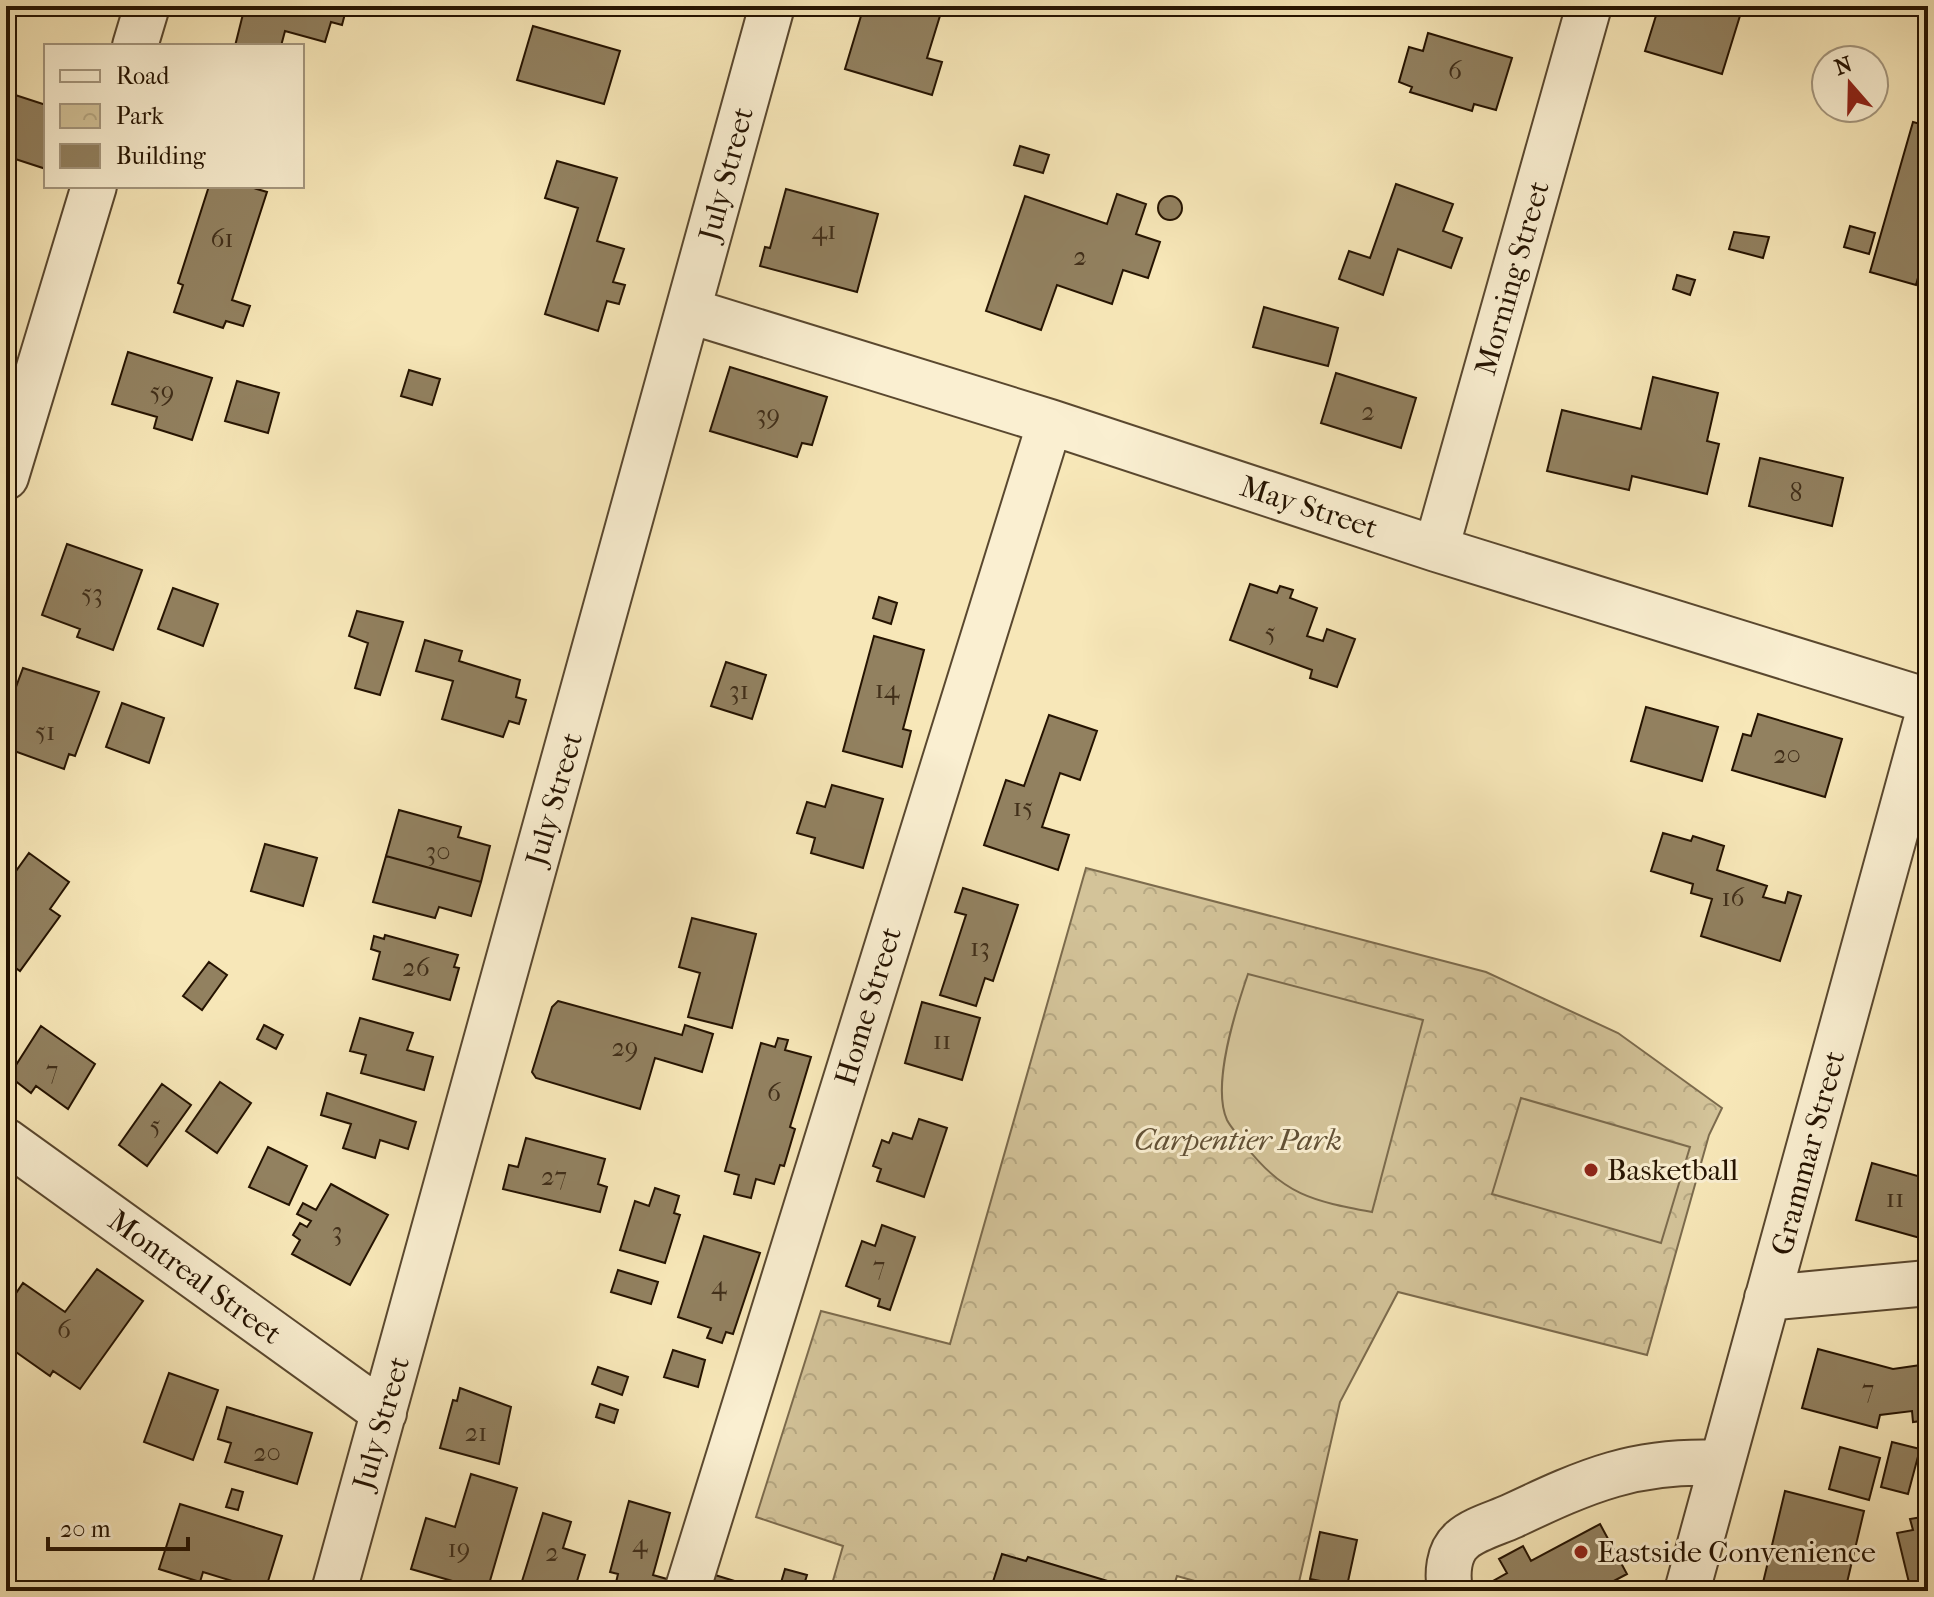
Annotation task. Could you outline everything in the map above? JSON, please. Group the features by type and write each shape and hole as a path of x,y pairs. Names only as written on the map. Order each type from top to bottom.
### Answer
{"street":[{"path":"136,44 147,6"},
{"name":"July Street","path":"334,1591 772,6"},
{"name":"Morning Street","path":"1436,549 1589,6"},
{"path":"6,477 93,188"},
{"name":"May Street","path":"690,311 1050,422 1436,549 1928,701"},
{"name":"Home Street","path":"687,1591 1050,422"},
{"name":"Grammar Street","path":"1687,1591 1928,714"},
{"name":"Montreal Street","path":"6,1141 384,1413"},
{"path":"1767,1298 1928,1283"},
{"path":"1450,1591 1449,1566 1463,1539 1568,1479 1674,1461 1722,1463"}],"green space":[{"name":"Carpentier Park","path":"1086,868 1486,972 1618,1033 1722,1108 1709,1135 1647,1355 1398,1292 1340,1402 1297,1591 1230,1591 1177,1576 1172,1591 830,1591 843,1546 756,1517 821,1311 950,1344"},
{"path":"1248,974 1423,1020 1372,1212 1316,1199 1286,1185 1259,1162 1227,1120 1223,1105 1223,1068"},
{"name":"Basketball","path":"1521,1098 1690,1147 1661,1243 1492,1194"}],"building":[{"path":"245,6 347,6 342,25 331,22 325,42 285,31 282,44 236,44"},
{"path":"864,6 943,6 927,58 942,62 932,95 845,69"},
{"path":"1659,6 1743,6 1722,74 1645,51"},
{"path":"533,26 620,51 604,104 517,80"},
{"path":"1428,33 1512,58 1496,110 1474,104 1472,111 1410,92 1412,87 1399,82 1409,47 1423,51"},
{"path":"6,92 44,104 44,168 6,156"},
{"path":"1913,122 1928,126 1928,242 1916,285 1870,272"},
{"path":"1020,146 1049,155 1043,173 1014,165"},
{"path":"557,161 617,178 597,241 624,249 613,282 625,285 619,304 607,301 598,331 545,314 578,208 545,198"},
{"path":"1396,184 1453,204 1443,231 1462,238 1451,268 1398,249 1383,295 1339,279 1349,251 1370,258"},
{"path":"208,188 254,188 267,192 232,300 250,306 243,326 226,321 223,328 174,312 183,285 178,283"},
{"path":"786,189 878,214 857,292 760,266 765,247 770,248"},
{"path":"1117,194 1146,204 1136,234 1160,242 1148,278 1123,270 1112,304 1057,285 1041,330 986,311 1025,196 1107,224"},
{"path":"1170,196 1179,199 1182,208 1179,217 1170,220 1161,217 1158,208 1161,199"},
{"path":"1850,226 1875,233 1869,254 1844,247"},
{"path":"1734,232 1769,237 1763,258 1729,249"},
{"path":"1677,275 1695,280 1690,295 1673,289"},
{"path":"1264,307 1338,328 1328,366 1253,347"},
{"path":"128,352 212,378 192,440 154,428 157,417 112,404"},
{"path":"730,367 827,397 812,445 802,443 797,457 710,431"},
{"path":"409,370 440,379 432,405 401,396"},
{"path":"1336,373 1416,398 1401,448 1321,423"},
{"path":"1653,377 1718,393 1707,441 1719,444 1707,494 1632,476 1629,490 1547,471 1562,410 1641,429"},
{"path":"237,381 279,393 268,433 225,421"},
{"path":"1760,458 1843,478 1832,526 1749,506"},
{"path":"67,544 142,570 113,650 77,637 80,629 42,615"},
{"path":"1250,584 1277,593 1280,586 1293,590 1290,598 1317,608 1307,636 1323,641 1327,629 1355,639 1337,687 1310,678 1312,670 1230,640"},
{"path":"173,588 218,604 203,646 158,629"},
{"path":"879,597 897,603 891,624 873,618"},
{"path":"357,611 403,622 380,695 355,688 368,643 349,636"},
{"path":"874,636 924,650 903,729 911,731 902,767 843,751"},
{"path":"425,640 462,651 459,661 520,680 516,697 526,700 519,724 509,721 503,737 442,719 453,681 416,671"},
{"path":"726,662 766,675 752,719 711,706"},
{"path":"23,668 99,692 75,756 69,754 64,769 6,748 6,714"},
{"path":"122,703 164,718 149,763 106,747"},
{"path":"1646,707 1718,727 1702,781 1631,761"},
{"path":"1758,714 1842,739 1825,797 1732,770 1743,734 1751,736"},
{"path":"1049,715 1097,731 1080,780 1060,773 1042,827 1069,835 1058,870 984,845 1006,780 1024,786"},
{"path":"832,785 883,799 863,868 811,853 815,838 797,833 807,802 825,807"},
{"path":"399,810 461,827 458,837 490,846 481,882 386,856"},
{"path":"1663,833 1691,841 1693,836 1724,846 1717,870 1767,886 1763,897 1785,903 1788,892 1801,896 1780,961 1701,936 1712,899 1691,893 1693,884 1651,871"},
{"path":"265,844 317,858 303,906 251,891"},
{"path":"29,853 69,882 50,909 60,916 20,971 6,961 6,885"},
{"path":"386,856 481,882 471,916 439,907 435,918 373,902"},
{"path":"963,888 1018,905 993,981 985,978 976,1006 940,995 966,915 955,912"},
{"path":"692,918 756,934 732,1028 688,1017 700,973 679,967"},
{"path":"385,935 458,955 454,967 459,968 450,1000 373,979 380,952 371,949 374,936 384,939"},
{"path":"209,962 227,975 202,1010 183,996"},
{"path":"558,1001 682,1035 685,1025 713,1034 702,1072 655,1058 640,1109 536,1078 532,1072 552,1007"},
{"path":"922,1002 980,1018 962,1080 905,1063"},
{"path":"360,1018 413,1033 407,1050 433,1057 424,1090 361,1073 366,1055 350,1051"},
{"path":"264,1025 283,1035 276,1049 257,1039"},
{"path":"41,1026 95,1064 68,1109 36,1086 31,1093 9,1076"},
{"path":"778,1038 788,1040 785,1050 811,1057 790,1127 795,1129 784,1166 780,1165 774,1184 756,1179 751,1198 734,1194 739,1175 725,1171 761,1043 775,1047"},
{"path":"220,1082 251,1103 217,1153 186,1131"},
{"path":"162,1084 191,1105 147,1166 119,1145"},
{"path":"327,1093 416,1122 408,1149 380,1140 375,1158 343,1148 351,1124 321,1115"},
{"path":"919,1119 947,1128 924,1197 877,1181 881,1169 873,1166 882,1140 889,1143 893,1133 912,1139"},
{"path":"526,1138 605,1159 598,1184 607,1187 600,1212 503,1189 509,1165 518,1167"},
{"path":"268,1147 307,1166 289,1205 249,1187"},
{"path":"1928,1153 1928,1232 1922,1230 1920,1238 1856,1220 1872,1163 1921,1177"},
{"path":"331,1184 388,1215 350,1285 292,1254 300,1240 293,1235 300,1223 307,1227 311,1221 297,1214 303,1203 316,1210"},
{"path":"655,1188 679,1196 674,1213 680,1215 665,1263 620,1250 635,1201 649,1206"},
{"path":"882,1225 915,1237 890,1310 878,1306 880,1299 846,1286 862,1241 875,1246"},
{"path":"704,1236 760,1253 733,1334 726,1332 722,1343 707,1338 711,1328 678,1317"},
{"path":"97,1269 143,1301 80,1389 53,1371 50,1376 6,1345 6,1308 23,1283 65,1312"},
{"path":"618,1270 658,1282 651,1304 611,1292"},
{"path":"1818,1349 1893,1369 1928,1364 1928,1420 1913,1422 1912,1411 1880,1415 1877,1428 1802,1408"},
{"path":"673,1350 705,1360 698,1387 664,1377"},
{"path":"598,1367 628,1377 622,1395 592,1384"},
{"path":"169,1373 218,1390 193,1460 144,1442"},
{"path":"460,1388 511,1407 499,1464 440,1448 453,1400 457,1401"},
{"path":"600,1404 618,1410 614,1423 596,1417"},
{"path":"227,1407 312,1433 297,1484 225,1462 231,1443 218,1439"},
{"path":"1892,1442 1920,1449 1908,1494 1881,1487"},
{"path":"1840,1447 1880,1458 1869,1500 1829,1489"},
{"path":"471,1474 517,1488 487,1591 411,1569 426,1518 455,1527"},
{"path":"232,1489 243,1492 238,1510 226,1507"},
{"path":"1785,1491 1864,1511 1845,1591 1761,1591"},
{"path":"629,1501 670,1513 653,1575 667,1579 663,1591 614,1591 618,1574 610,1572"},
{"path":"180,1504 282,1536 265,1591 203,1572 200,1582 159,1569"},
{"path":"543,1513 571,1522 563,1548 585,1555 574,1591 519,1591"},
{"path":"1928,1516 1928,1591 1911,1591 1897,1533 1913,1530 1910,1519"},
{"name":"Eastside Convenience","path":"1600,1524 1627,1574 1595,1591 1475,1591 1507,1573 1499,1559 1523,1546 1531,1561"},
{"path":"1320,1532 1357,1540 1347,1586 1310,1579"},
{"path":"1002,1554 1026,1561 1028,1557 1134,1589 990,1591"},
{"path":"785,1569 807,1575 802,1591 780,1586"},
{"path":"715,1575 741,1583 739,1591 710,1591"}],"place":[{"name":"Basketball","path":"1591,1170"},
{"name":"Eastside Convenience","path":"1581,1552"}]}
